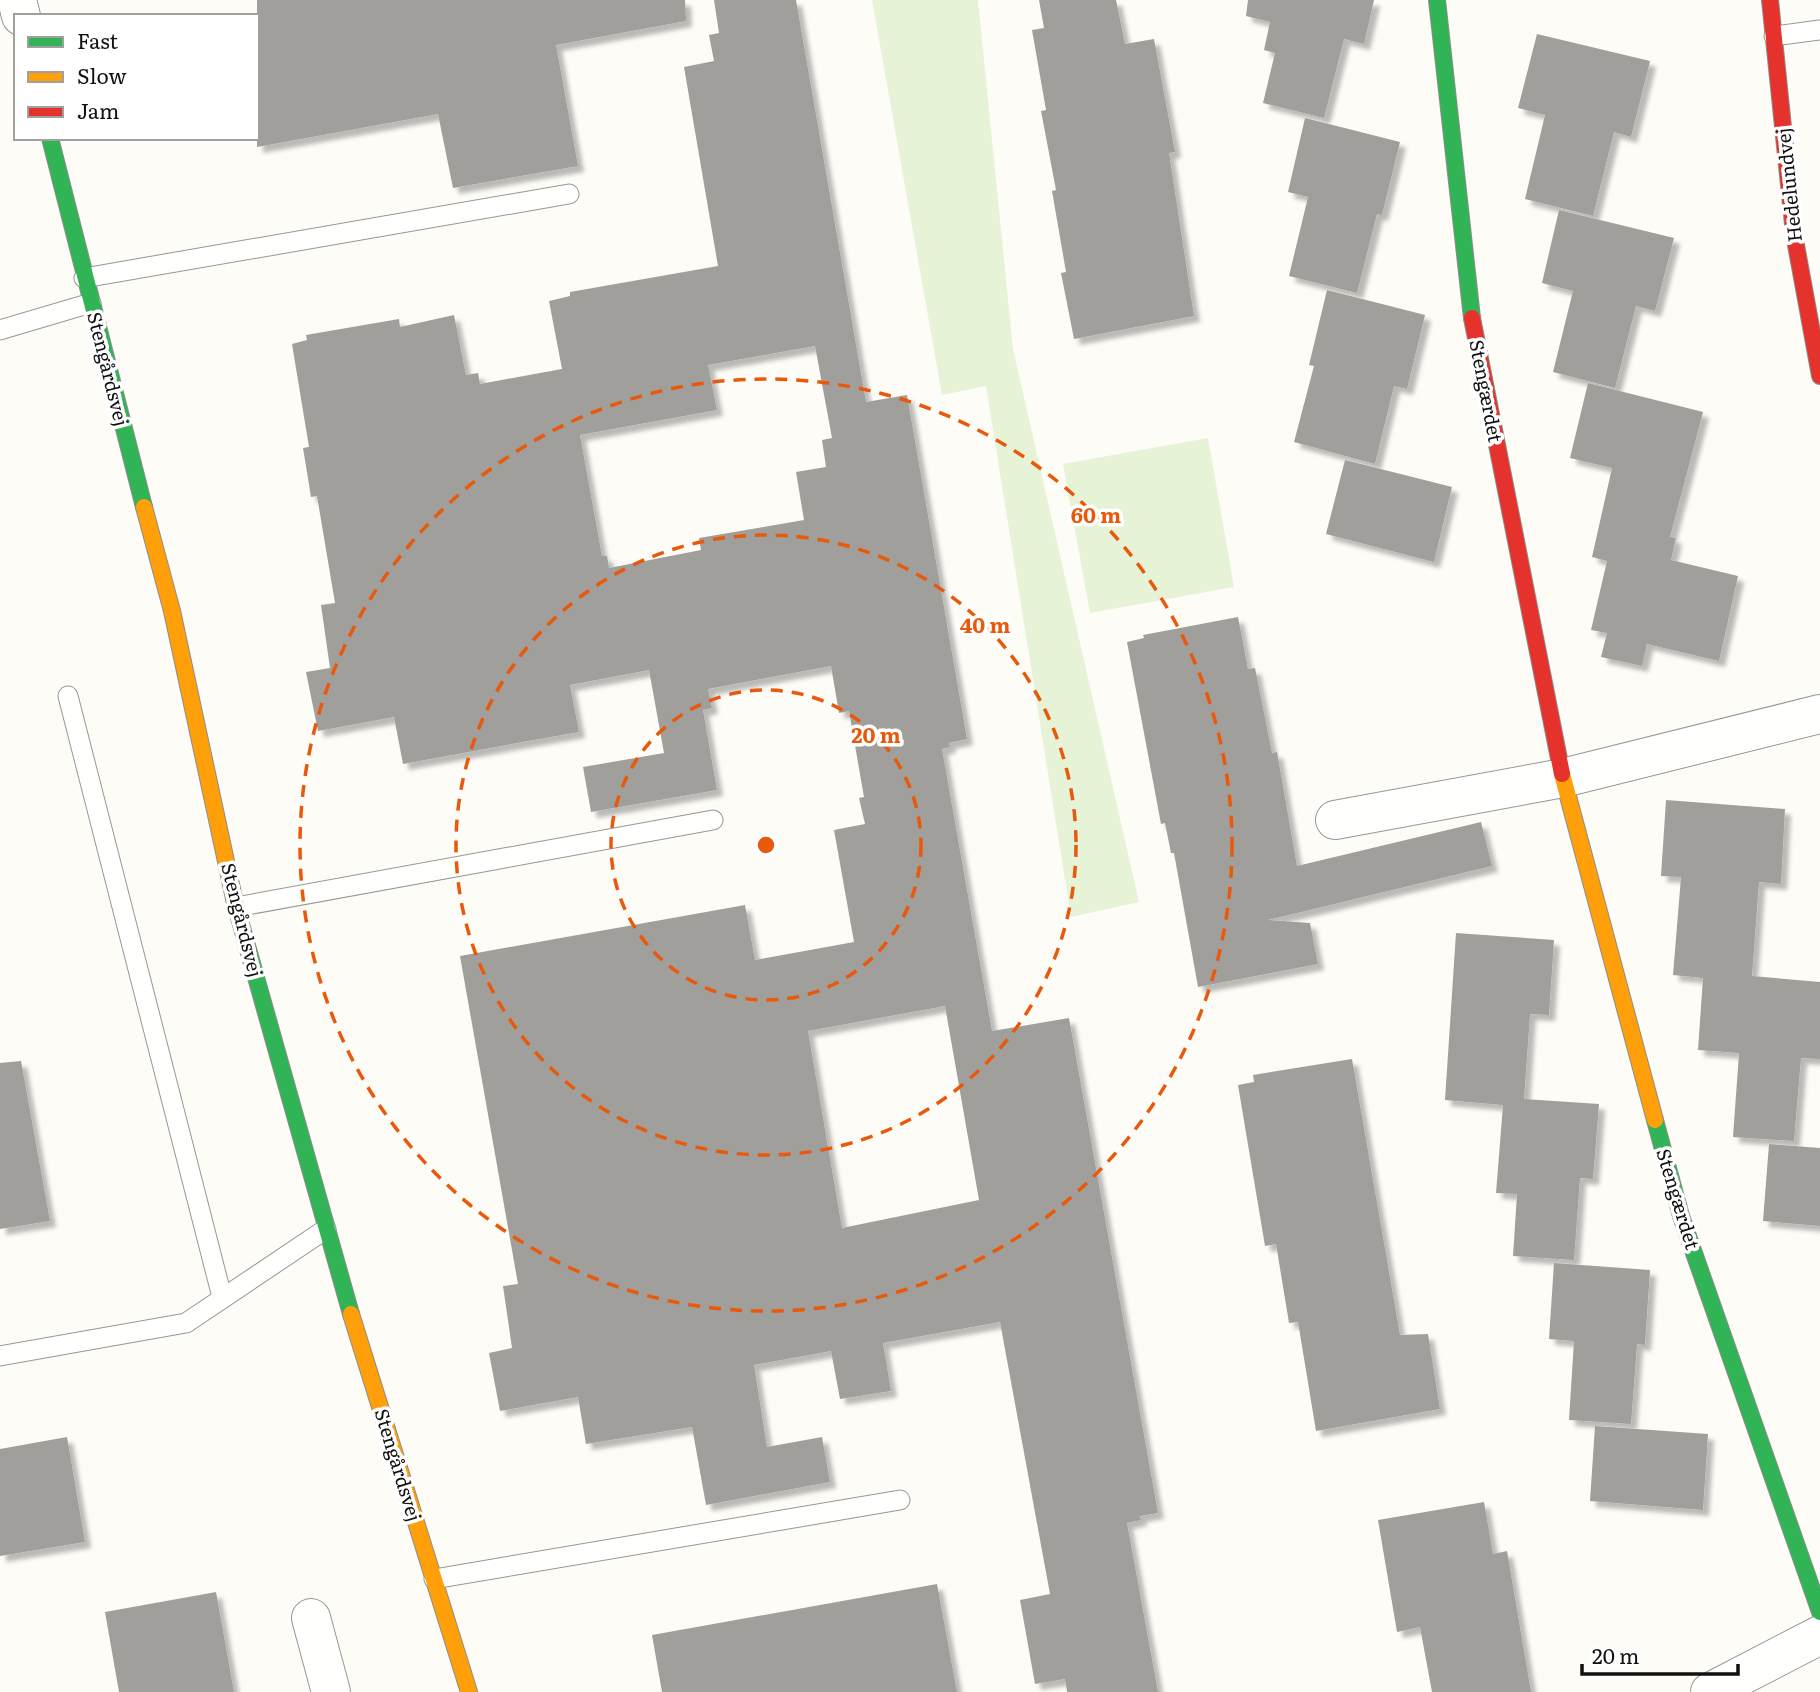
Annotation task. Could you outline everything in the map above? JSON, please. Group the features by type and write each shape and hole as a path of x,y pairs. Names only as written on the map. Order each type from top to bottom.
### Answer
{"street":[{"name":"Stengærdet","path":"1437,0 1469,305 1563,778 1681,1216 1820,1612"},
{"name":"Hedelundvej","path":"1770,0 1794,234 1816,331 1820,376"},
{"name":"Stengårdsvej","path":"50,140 172,611 236,907 326,1229 469,1692"},
{"path":"1335,820 1563,778 1820,714"},
{"path":"311,1618 331,1692"},
{"path":"1710,1692 1820,1635"}],"lane":[{"path":"1774,36 1820,30"},
{"path":"84,278 569,194"},
{"path":"0,330 91,303"},
{"path":"68,696 222,1297"},
{"path":"236,907 713,820"},
{"path":"0,1356 186,1322 326,1229"},
{"path":"433,1579 900,1500"}],"green space":[{"path":"872,0 978,0 1013,349 1139,902 1071,917 986,386 942,395"},
{"path":"1208,438 1234,587 1090,613 1063,464"}],"building":[{"path":"257,0 685,0 686,21 556,45 578,166 453,188 438,114 257,147"},
{"path":"714,0 796,0 866,402 907,395 967,739 949,743 950,747 942,749 992,1031 1069,1018 1158,1513 1140,1516 1141,1520 1127,1523 1158,1692 1067,1692 1065,1679 1035,1684 1020,1600 1050,1594 1000,1322 883,1343 891,1391 840,1399 831,1351 754,1365 767,1447 822,1437 830,1482 706,1505 692,1427 586,1444 578,1397 500,1411 489,1353 512,1348 503,1286 518,1284 460,956 745,905 755,960 854,942 834,830 865,824 859,798 864,797 849,711 839,713 831,666 708,689 712,708 703,710 717,790 591,812 583,767 664,753 649,670 570,685 579,732 403,764 394,717 318,731 306,672 330,668 321,605 335,603 317,496 311,497 303,448 309,447 292,344 307,340 306,335 399,319 400,327 454,315 466,375 478,373 480,384 562,369 549,301 570,296 570,292 718,266 684,67 714,61 709,35 719,33","holes":["815,346 832,438 822,440 826,467 796,472 804,520 699,538 701,550 609,568 607,556 602,556 580,435 717,410 708,365","945,1006 979,1200 842,1228 808,1031"]},
{"path":"1039,0 1116,0 1125,44 1154,39 1175,152 1169,153 1194,316 1074,339 1061,273 1066,272 1052,191 1056,190 1041,111 1046,110 1032,30 1044,28"},
{"path":"1248,0 1374,0 1364,44 1344,39 1324,118 1263,103 1275,53 1264,50 1270,22 1246,16"},
{"path":"1537,34 1650,61 1631,137 1614,132 1593,216 1525,199 1545,115 1518,108"},
{"path":"1305,118 1400,142 1382,215 1377,214 1357,293 1289,276 1308,197 1288,192"},
{"path":"1559,210 1674,238 1655,311 1636,306 1615,388 1553,372 1573,291 1542,283"},
{"path":"1327,290 1425,315 1407,389 1394,386 1375,464 1294,442 1314,366 1309,365"},
{"path":"1588,383 1703,412 1670,537 1676,538 1671,560 1738,576 1719,661 1647,644 1642,666 1601,657 1607,633 1591,630 1607,561 1592,557 1612,468 1570,458"},
{"path":"1345,460 1452,487 1434,562 1326,534"},
{"path":"1238,617 1248,669 1255,668 1272,753 1277,752 1297,866 1481,822 1492,866 1268,920 1310,923 1318,964 1198,987 1174,853 1171,853 1165,823 1161,824 1127,642 1144,638 1143,635"},
{"path":"1666,800 1785,809 1781,884 1759,882 1752,976 1820,982 1820,1059 1801,1058 1794,1141 1733,1137 1739,1053 1698,1050 1703,978 1673,975 1681,877 1661,876"},
{"path":"1456,933 1554,940 1549,1015 1530,1014 1524,1099 1599,1104 1593,1179 1580,1178 1574,1260 1513,1256 1517,1194 1496,1193 1503,1105 1445,1100"},
{"path":"1352,1059 1400,1335 1428,1334 1440,1409 1316,1431 1298,1322 1289,1323 1276,1244 1265,1246 1238,1085 1254,1082 1253,1075"},
{"path":"21,1061 50,1221 0,1229 0,1063"},
{"path":"1769,1144 1820,1148 1820,1226 1763,1221"},
{"path":"1554,1263 1650,1270 1645,1345 1637,1344 1631,1424 1569,1420 1574,1341 1549,1339"},
{"path":"1595,1426 1708,1434 1703,1510 1590,1501"},
{"path":"67,1437 85,1542 0,1556 0,1449"},
{"path":"1484,1502 1493,1554 1507,1551 1531,1692 1432,1692 1420,1627 1397,1632 1378,1520"},
{"path":"937,1584 957,1692 662,1692 652,1635"},
{"path":"216,1592 234,1692 119,1692 105,1612"}],"traffic: fast":[{"path":"1437,0 1472,318"},
{"path":"51,140 144,507"},
{"path":"235,903 351,1314"},
{"path":"1655,1120 1681,1216 1820,1612"}],"traffic: slow":[{"path":"144,507 172,611 235,903"},
{"path":"1562,774 1655,1120"},
{"path":"351,1314 469,1692"}],"traffic: jam":[{"path":"1770,0 1794,234 1820,376"},
{"path":"1472,318 1562,774"}]}
